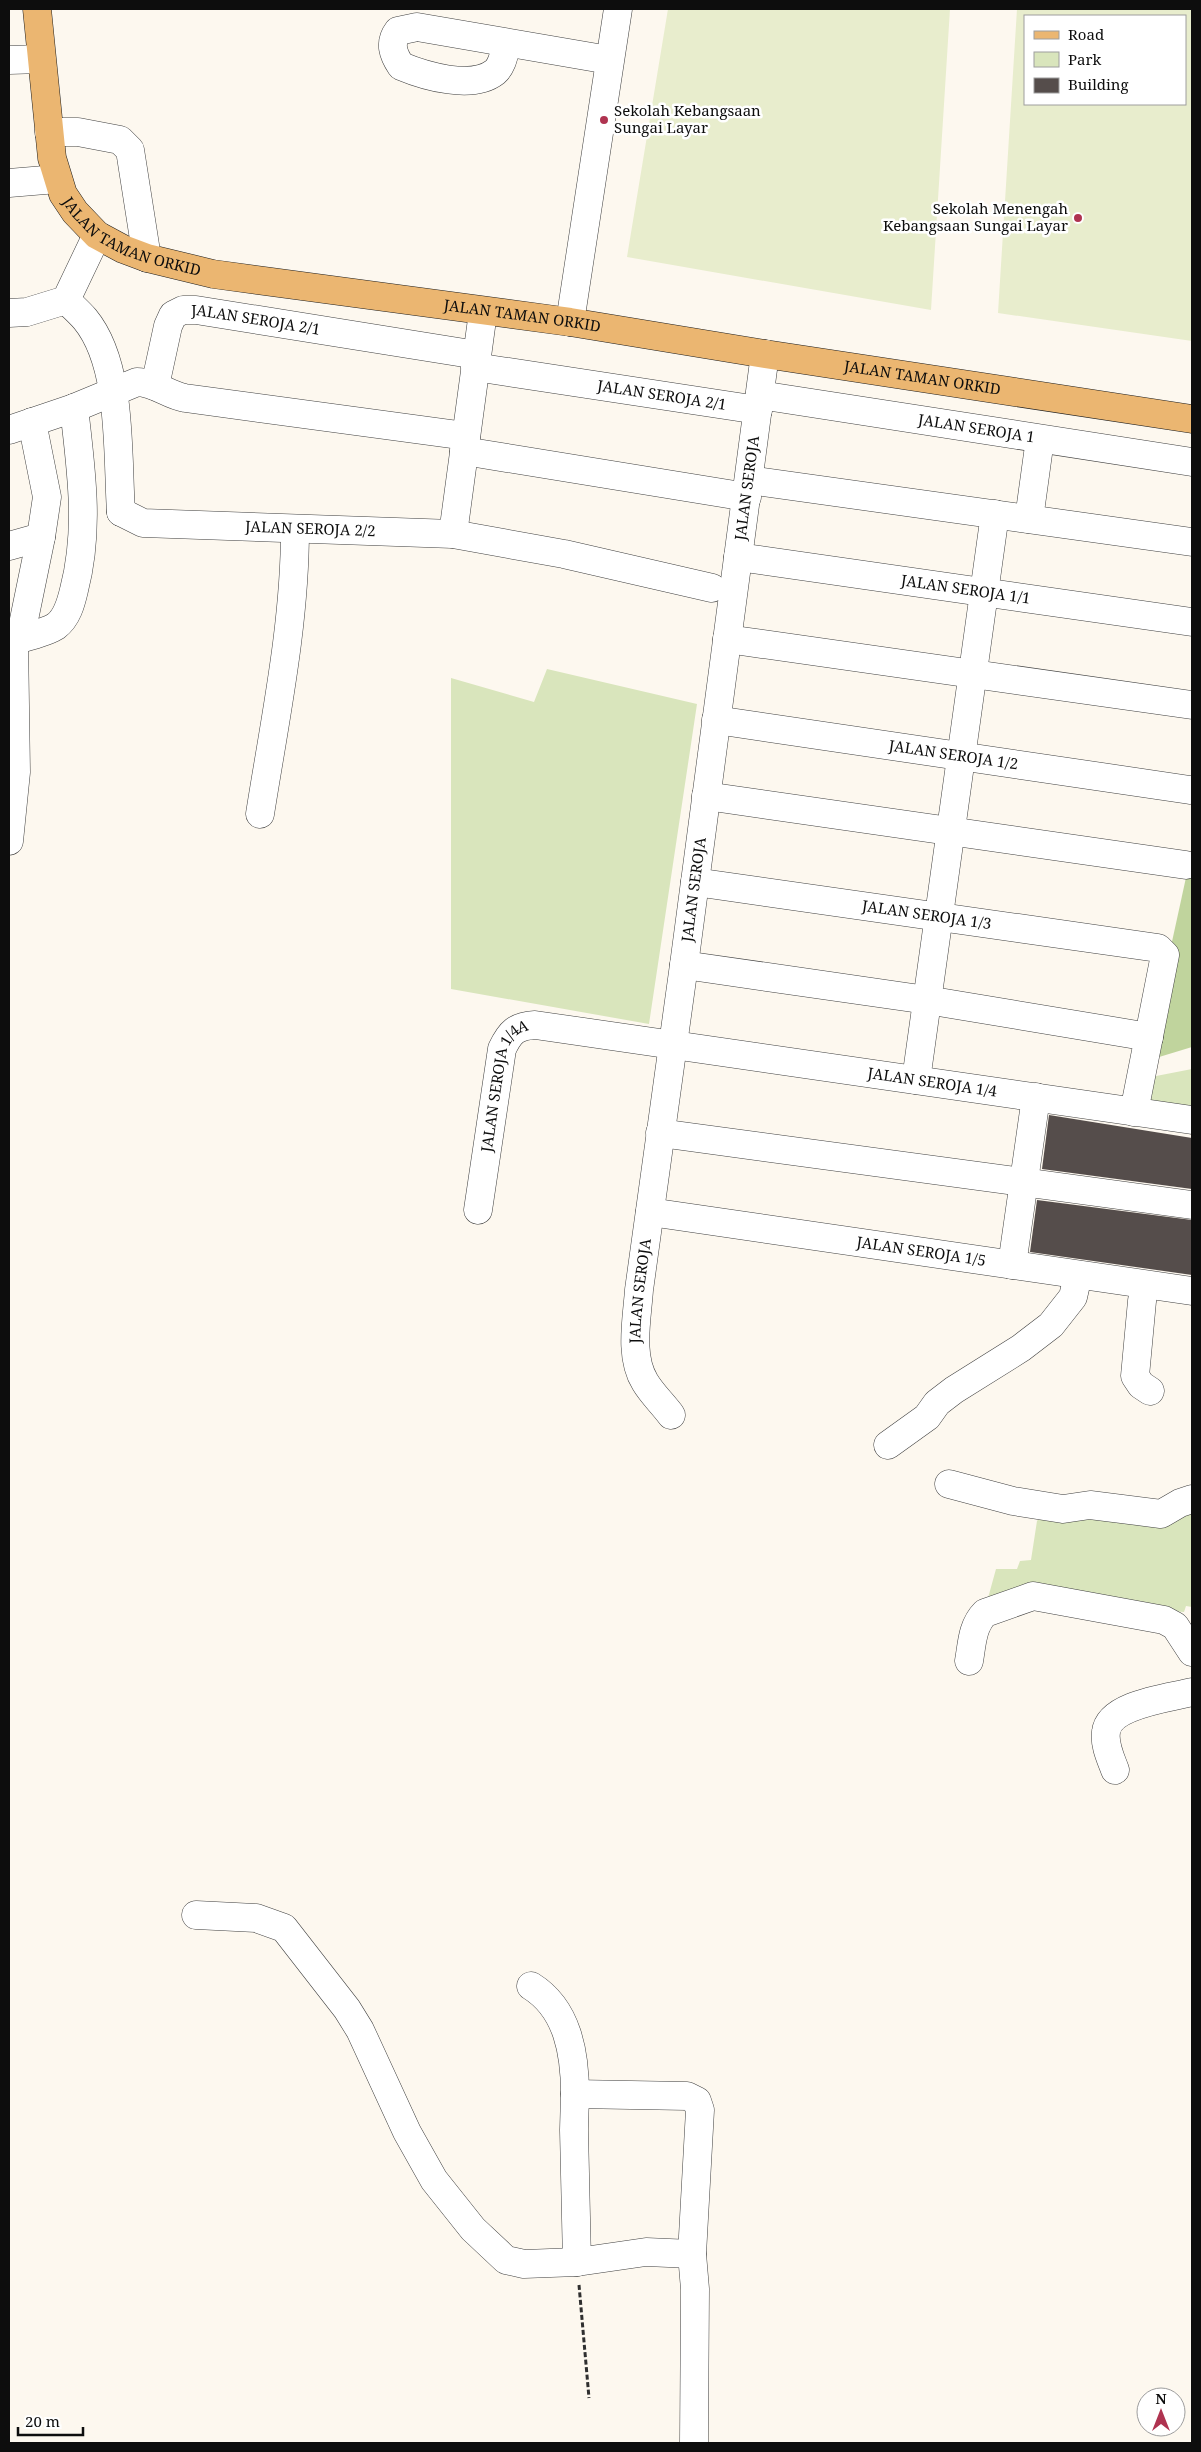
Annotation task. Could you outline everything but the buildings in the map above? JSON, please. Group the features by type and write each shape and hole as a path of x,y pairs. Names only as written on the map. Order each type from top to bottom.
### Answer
{"main road":[{"name":"JALAN TAMAN ORKID","path":"37,9 49,132 58,179 63,194 75,212 97,235 123,249 147,258 213,274 483,312 570,322 765,354 1192,419"}],"street":[{"path":"570,322 618,9"},
{"path":"507,43 609,60"},
{"path":"9,60 41,59"},
{"path":"49,132 78,132 120,140 130,150 147,258"},
{"path":"9,183 58,179"},
{"path":"9,313 33,311 66,300 97,235"},
{"path":"66,300 85,319 95,334 110,370 114,391 121,512"},
{"name":"JALAN SEROJA 2/1","path":"155,386 168,326 173,315 183,310 196,310 476,361 759,402"},
{"path":"453,534 483,312"},
{"name":"JALAN SEROJA","path":"671,1415 645,1382 640,1371 637,1356 638,1290 684,965 765,354"},
{"path":"9,841 16,772 14,640 41,537 47,497 20,426 74,408 137,382 147,382 172,396 748,488 994,514 1192,542"},
{"name":"JALAN SEROJA 1","path":"759,402 1040,439 1192,462"},
{"path":"14,640 55,627 66,616 78,575 84,530 84,501 74,408"},
{"path":"1030,519 1040,439"},
{"path":"47,497 84,501"},
{"name":"JALAN SEROJA 2/2","path":"84,501 102,515 112,515 121,512 143,523 453,534 564,554 712,588"},
{"path":"916,1080 994,514"},
{"path":"260,814 292,614 295,578 295,529"},
{"path":"9,546 41,537"},
{"name":"JALAN SEROJA 1/1","path":"738,558 1192,622"},
{"path":"727,639 1192,705"},
{"name":"JALAN SEROJA 1/2","path":"716,720 1190,790"},
{"path":"706,796 1186,866"},
{"name":"JALAN SEROJA 1/3","path":"695,882 1158,948 1165,954 1149,1037"},
{"path":"684,965 927,1000 1149,1037 1134,1112"},
{"name":"JALAN SEROJA 1/4A","path":"478,1210 502,1048 510,1032 521,1026 536,1025 672,1045"},
{"name":"JALAN SEROJA 1/4","path":"672,1045 1192,1120"},
{"path":"1012,1265 1036,1097"},
{"path":"660,1133 1192,1205"},
{"name":"JALAN SEROJA 1/5","path":"650,1212 1192,1291"},
{"path":"888,1445 927,1417 937,1403 954,1390 1021,1348 1051,1325 1073,1297 1078,1275"},
{"path":"1145,1285 1136,1376 1141,1385 1150,1391"},
{"path":"949,1484 1013,1501 1063,1509 1090,1505 1161,1514 1180,1502 1192,1499"},
{"path":"969,1661 973,1633 984,1612 1033,1596 1164,1620 1175,1626 1192,1652"},
{"path":"1115,1770 1105,1734 1108,1723 1119,1712 1127,1709 1192,1692"},
{"path":"196,1915 256,1918 284,1928 347,2009 360,2030 422,2161 473,2229 506,2260 514,2263 577,2262 646,2252 692,2254"},
{"path":"531,1986 542,1993 564,2024 569,2037 575,2094 577,2262"},
{"path":"575,2094 687,2096 697,2101 700,2110 692,2254 695,2298 694,2443"}],"path":[{"path":"577,2262 589,2398"}],"green space":[{"path":"668,9 950,9 931,310 627,257"},
{"name":"Sekolah Menengah Kebangsaan Sungai Layar","path":"1017,9 1192,9 1192,341 998,313"},
{"path":"547,669 697,704 649,1024 451,989 451,678 534,702"},
{"path":"1192,850 1192,1047 1146,1061"},
{"path":"1192,1069 1192,1110 1145,1105 1151,1077"},
{"path":"1192,1503 1192,1607 1186,1606 1184,1612 988,1598 996,1569 1017,1569 1020,1561 1031,1560 1037,1521 1043,1514"}],"place":[{"name":"Sekolah Kebangsaan Sungai Layar","path":"604,120"},
{"name":"Sekolah Menengah Kebangsaan Sungai Layar","path":"1078,218"}]}
